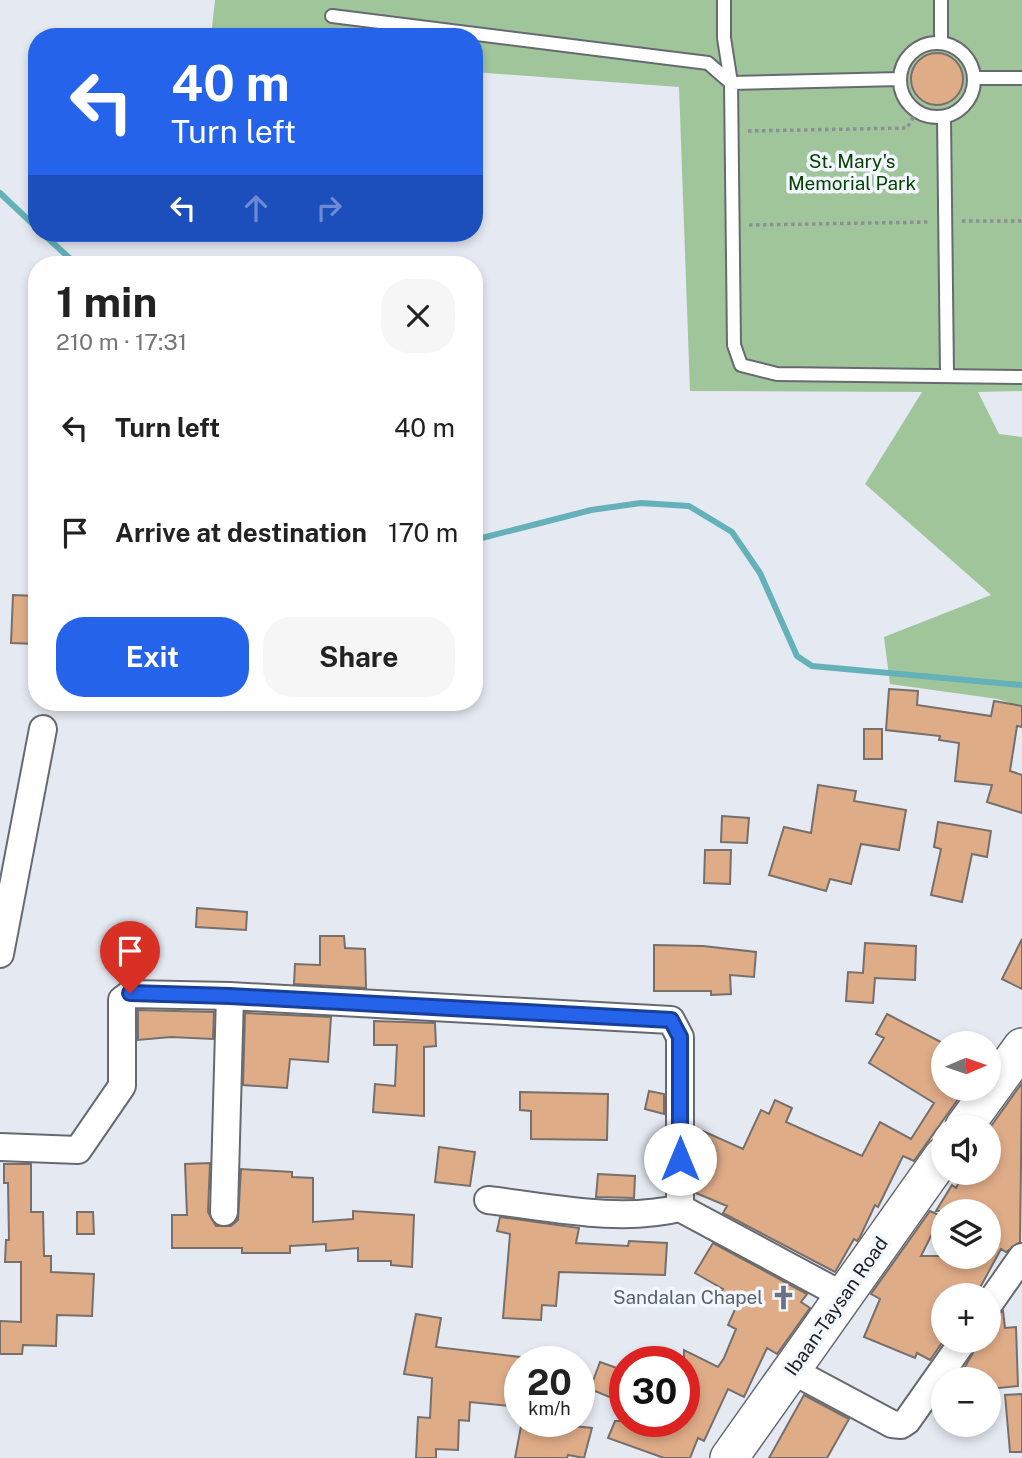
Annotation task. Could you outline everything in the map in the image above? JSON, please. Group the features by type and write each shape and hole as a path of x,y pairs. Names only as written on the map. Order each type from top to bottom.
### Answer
{"main road":[{"path":"973,1115 1022,1047"},
{"name":"Ibaan-Taysan Road","path":"729,1458 931,1173"}],"street":[{"path":"0,954 43,729"},
{"path":"0,1147 78,1150 122,1086 124,996 130,993 671,1020 680,1037 680,1208"},
{"path":"224,1212 230,996"},
{"path":"488,1200 597,1212 661,1212 680,1208 842,1296"},
{"path":"1001,1287 1022,1257"},
{"path":"791,1370 892,1424 901,1425 907,1421 955,1353"}],"lane":[{"path":"724,0 724,38 731,83 734,345 741,365 777,374 1022,377"},
{"path":"941,0 942,42"},
{"path":"332,16 430,28"},
{"path":"483,34 708,62 731,83 900,79"},
{"path":"942,42 958,48 970,61 975,78 971,96 966,103 960,110 944,117 930,117 917,111 904,97 900,79 906,60 921,46 942,42"},
{"path":"975,78 1022,78"},
{"path":"944,117 947,374"}],"path":[{"path":"732,132 908,128 917,111"},
{"path":"733,225 1022,220"}],"green space":[{"name":"St. Mary's Memorial Park","path":"215,0 1022,0 1022,391 978,392 999,434 1022,437 1022,707 998,699 890,684 884,637 991,595 865,484 922,392 690,391 679,87 483,73 483,28 212,28"}],"building":[{"path":"937,53 947,55 955,61 961,69 961,89 955,97 947,103 937,105 927,103 919,97 913,89 911,79 913,69 919,61 927,55"},
{"path":"13,595 28,596 28,644 11,643"},
{"path":"889,689 918,691 917,705 991,716 994,701 1022,706 1022,727 1017,726 1010,771 1022,775 1022,813 987,802 992,785 955,781 959,743 939,740 940,736 886,730"},
{"path":"864,729 882,729 882,759 864,759"},
{"path":"818,785 856,791 854,801 906,810 899,850 861,844 851,884 830,879 826,891 769,875 784,827 811,833"},
{"path":"722,816 749,818 747,843 721,842"},
{"path":"938,822 991,831 987,857 972,854 962,902 931,895 941,849 934,847"},
{"path":"705,850 731,850 730,884 704,883"},
{"path":"197,908 247,912 246,930 196,927"},
{"path":"320,936 344,936 345,948 365,949 366,988 294,984 295,964 320,965"},
{"path":"1022,939 1022,989 1002,979"},
{"path":"865,943 916,946 915,980 875,978 873,1003 846,1001 848,972 863,973"},
{"path":"654,945 703,946 756,952 754,977 730,975 731,994 711,995 711,991 654,991"},
{"path":"138,1010 214,1012 213,1039 171,1037 138,1040"},
{"path":"245,1013 331,1017 328,1062 290,1059 287,1088 243,1085"},
{"path":"887,1014 931,1037 931,1101 957,1101 947,1115 931,1115 931,1137 914,1161 903,1156 878,1207 875,1205 860,1237 857,1241 854,1239 835,1272 723,1213 727,1206 696,1193 696,1173 701,1161 696,1158 696,1147 703,1131 743,1149 761,1110 769,1114 775,1100 792,1108 786,1122 862,1156 880,1122 911,1139 934,1103 869,1063 884,1038 876,1034"},
{"path":"374,1021 435,1023 436,1046 424,1047 424,1116 373,1112 375,1084 395,1086 397,1045 374,1045"},
{"path":"1022,1083 1020,1242 1006,1252 1001,1249 1001,1199 943,1199 952,1185 956,1188 958,1185 1001,1185 999,1115"},
{"path":"649,1091 664,1094 664,1114 645,1109"},
{"path":"520,1092 608,1094 607,1140 531,1139 531,1111 520,1110"},
{"path":"439,1147 475,1152 470,1186 435,1182"},
{"path":"210,1163 208,1212 216,1226 231,1226 238,1220 241,1169 292,1172 292,1177 313,1178 313,1222 353,1219 353,1211 414,1215 412,1267 391,1265 391,1261 358,1261 358,1248 326,1251 326,1244 290,1246 290,1253 242,1253 242,1248 172,1248 172,1215 187,1215 185,1164"},
{"path":"4,1164 31,1164 31,1212 43,1212 44,1256 51,1256 51,1272 94,1274 92,1316 57,1315 56,1346 23,1345 22,1354 0,1354 0,1321 21,1322 21,1262 5,1262 6,1240 9,1240 8,1183 4,1183"},
{"path":"598,1174 635,1176 634,1198 596,1197"},
{"path":"930,1211 931,1236 921,1256 931,1256 931,1269 990,1269 983,1283 931,1283 931,1353 935,1353 930,1360 917,1353 915,1358 864,1337 880,1299 871,1294"},
{"path":"77,1212 93,1212 94,1234 77,1234"},
{"path":"500,1217 579,1228 576,1243 628,1246 629,1241 667,1243 665,1275 559,1272 556,1306 542,1305 541,1320 503,1318 510,1234 497,1231"},
{"path":"713,1243 807,1294 801,1302 810,1308 777,1354 767,1348 744,1397 728,1389 704,1441 698,1438 690,1458 664,1458 608,1438 609,1436 700,1437 700,1358 718,1367 736,1329 728,1325 737,1305 720,1293 723,1289 695,1273"},
{"path":"1003,1311 1005,1328 1016,1327 1018,1386 1001,1388 1001,1367 965,1367 973,1353 1001,1353"},
{"path":"416,1314 441,1318 436,1347 504,1355 504,1405 470,1402 469,1421 459,1420 458,1450 436,1449 436,1458 416,1458 418,1417 430,1418 432,1378 404,1374"},
{"path":"600,1362 609,1365 609,1397 595,1391 595,1376"},
{"path":"1022,1394 1022,1452 1010,1452 1005,1395"},
{"path":"804,1395 849,1419 827,1458 769,1458"},
{"path":"519,1437 590,1437 584,1458 568,1455 567,1458 515,1458"}],"waterway":[{"path":"0,193 28,219"},
{"path":"52,242 67,256"},
{"path":"483,538 591,510 641,503 689,506 732,532 760,573 797,656 812,666 1022,685"}],"place":[{"name":"Sandalan Chapel","path":"783,1297"}],"route":[{"path":"130,993 671,1020 677,1025 680,1037 680,1159"}]}
